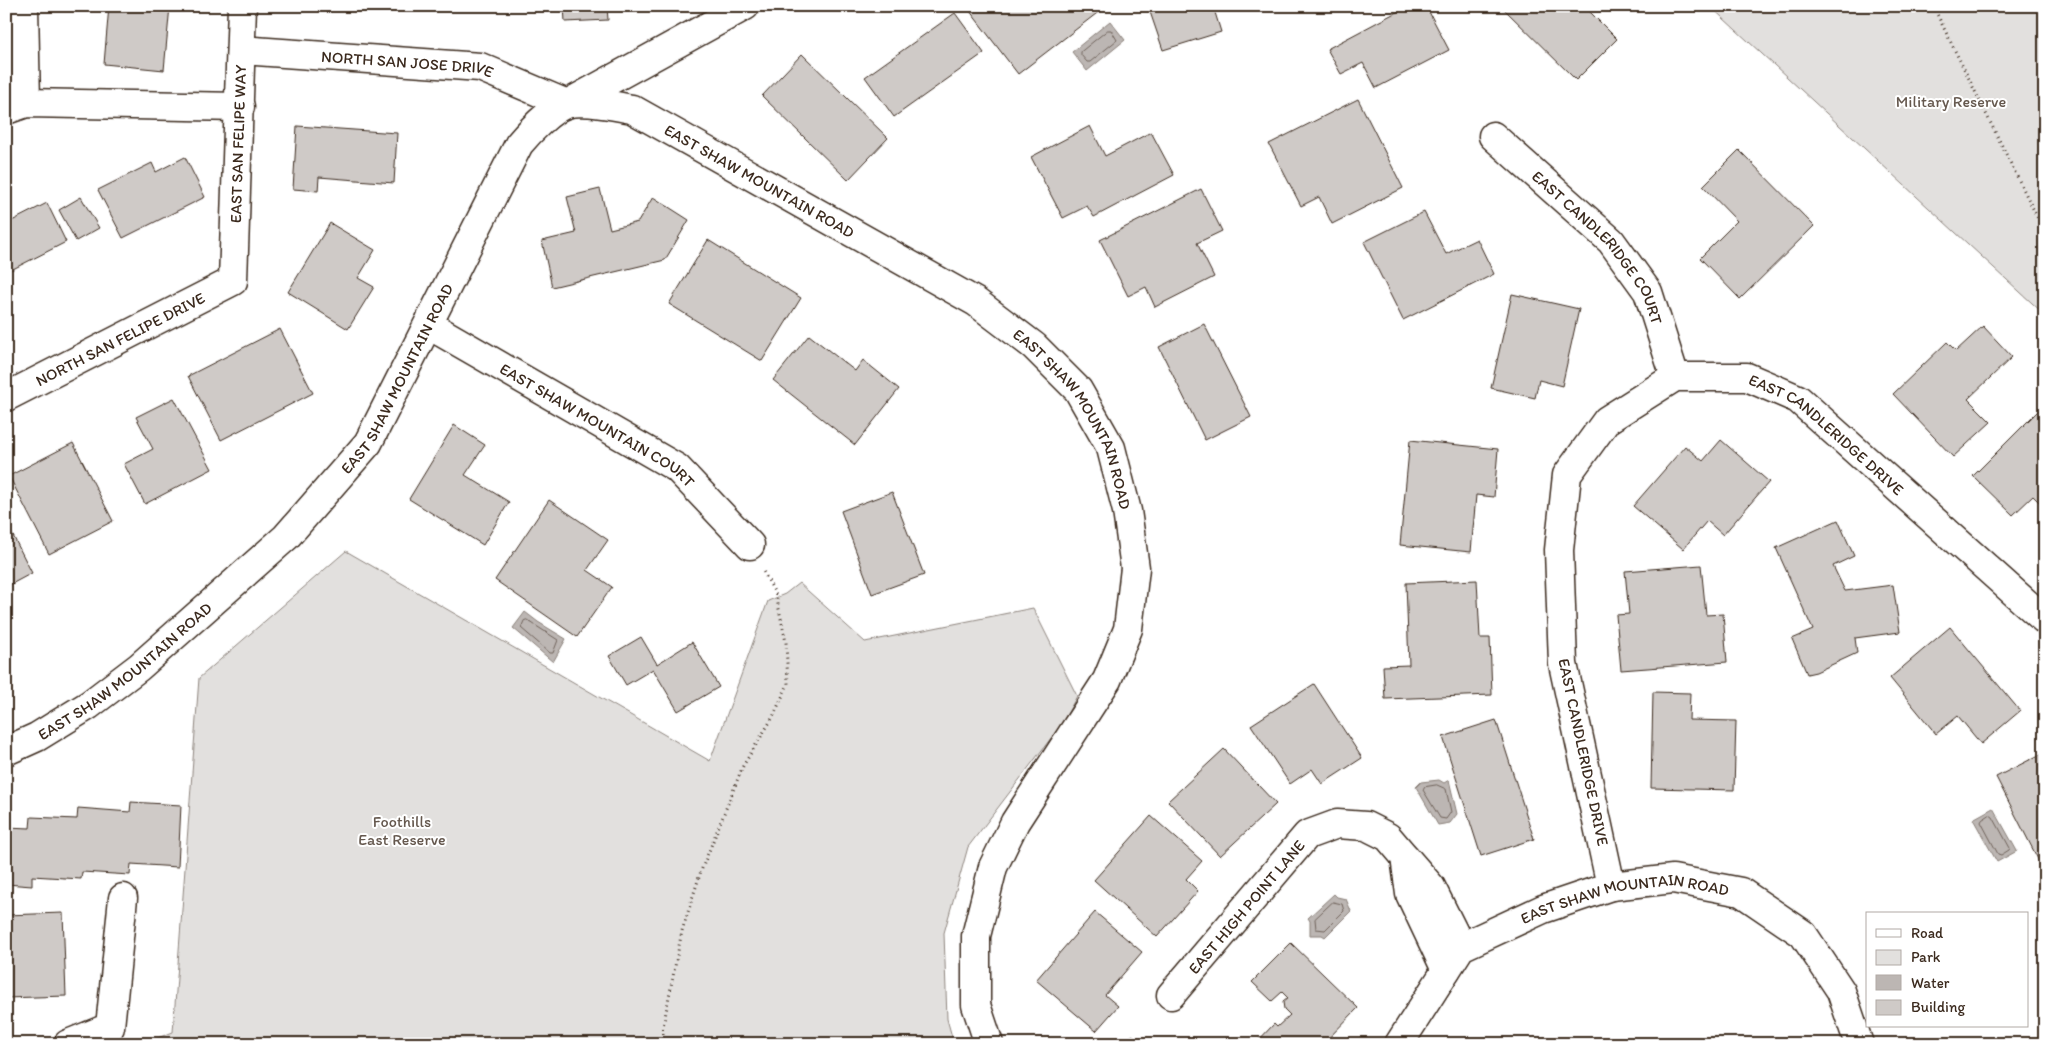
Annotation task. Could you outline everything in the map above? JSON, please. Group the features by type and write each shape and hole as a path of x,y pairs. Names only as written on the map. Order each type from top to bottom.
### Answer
{"street":[{"path":"24,6 16,107 240,107"},
{"name":"EAST SAN FELIPE WAY","path":"233,281 242,6"},
{"path":"567,104 745,6"},
{"name":"NORTH SAN JOSE DRIVE","path":"242,50 480,66 567,104"},
{"name":"EAST SHAW MOUNTAIN ROAD","path":"6,751 37,737 89,705 138,667 286,537 368,443 519,144 537,123 567,104 602,103 632,108 976,302 1034,346 1078,390 1111,448 1127,510 1135,568 1128,629 1107,680 1015,822 994,867 976,936 976,1005 989,1044"},
{"name":"EAST CANDLERIDGE COURT","path":"1493,136 1611,241 1648,292 1674,377"},
{"name":"NORTH SAN FELIPE DRIVE","path":"6,397 233,281"},
{"name":"EAST SHAW MOUNTAIN COURT","path":"429,325 677,468 750,544"},
{"name":"EAST CANDLERIDGE DRIVE","path":"1612,886 1563,664 1559,550 1567,474 1607,420 1674,377 1747,377 1798,399 2045,620"},
{"name":"EAST HIGH POINT LANE","path":"1171,995 1306,835 1337,824 1366,826 1388,837 1431,887 1461,947"},
{"path":"1405,857 1410,894 1446,970"},
{"name":"EAST SHAW MOUNTAIN ROAD","path":"1461,947 1543,909 1612,886 1673,879 1741,892 1803,934 1841,991 1859,1044"},
{"path":"68,1044 110,1027 123,898"},
{"path":"1399,1044 1461,947"}],"path":[{"path":"1933,6 2045,233"},
{"path":"663,1044 663,1027 682,930 701,871 743,766 773,717 788,684 786,642 776,595 750,544"}],"green space":[{"name":"Military Reserve","path":"1710,6 2045,6 2045,315"},
{"name":"Foothills East Reserve","path":"346,551 710,761 768,601 785,594 799,583 865,642 1033,608 1077,696 1061,725 968,847 944,933 947,1019 954,1044 142,1044 173,1032 199,678"}],"water":[{"path":"1110,21 1125,40 1087,71 1072,52"},
{"path":"525,612 566,639 553,662 513,628"},
{"path":"1439,780 1444,783 1449,780 1457,814 1450,823 1438,825 1416,787 1421,782"},
{"path":"1993,808 2017,851 1997,862 1973,819"},
{"path":"1334,894 1337,897 1346,899 1351,911 1325,937 1322,935 1310,935 1310,921 1308,918"}],"building":[{"path":"109,6 170,6 164,70 104,64"},
{"path":"564,6 607,6 608,20 565,22"},
{"path":"966,6 1104,6 1105,7 1018,74"},
{"path":"1148,6 1213,6 1221,32 1163,50"},
{"path":"1408,6 1426,6 1449,50 1376,88 1363,63 1341,74 1327,49"},
{"path":"1501,6 1584,6 1617,39 1576,80"},
{"path":"955,13 984,53 894,117 865,77"},
{"path":"802,54 888,138 848,180 762,96"},
{"path":"1358,99 1403,188 1332,224 1319,197 1301,206 1269,144"},
{"path":"297,126 397,133 394,183 319,177 318,191 293,189"},
{"path":"1090,126 1105,156 1151,132 1174,175 1094,217 1087,206 1063,218 1031,157"},
{"path":"1739,150 1814,226 1740,299 1700,258 1737,221 1703,186"},
{"path":"185,157 205,197 123,238 98,190 152,163 156,172"},
{"path":"600,189 610,229 638,222 653,197 689,220 665,260 552,287 542,241 576,233 567,197"},
{"path":"1201,189 1222,231 1197,243 1214,277 1155,307 1146,287 1128,296 1100,240"},
{"path":"81,197 99,228 76,241 59,210"},
{"path":"47,203 66,242 11,270 6,260 6,224"},
{"path":"1424,212 1446,254 1477,239 1494,274 1403,320 1364,242"},
{"path":"330,223 375,250 358,278 374,287 348,329 288,292"},
{"path":"708,240 801,298 762,361 669,304"},
{"path":"1512,294 1579,309 1562,386 1539,380 1535,398 1491,388"},
{"path":"1204,324 1251,417 1205,440 1159,347"},
{"path":"1983,326 2012,357 1968,399 1991,422 1953,457 1893,394 1947,342 1956,351"},
{"path":"280,329 313,393 221,440 188,376"},
{"path":"809,335 855,371 863,360 899,389 855,445 773,380"},
{"path":"174,398 212,469 145,504 124,464 153,449 136,417"},
{"path":"2045,404 2045,508 2033,496 2013,515 1973,476"},
{"path":"454,425 485,445 465,475 509,502 483,545 409,499"},
{"path":"1410,440 1498,449 1494,497 1476,495 1471,552 1400,545"},
{"path":"1721,440 1769,482 1723,535 1707,521 1683,549 1633,506 1685,446 1703,461"},
{"path":"73,443 113,521 49,554 9,476"},
{"path":"892,492 924,575 872,594 841,511"},
{"path":"549,500 608,540 587,570 612,587 577,637 495,580"},
{"path":"1838,520 1854,556 1833,566 1845,591 1893,585 1900,632 1855,638 1857,653 1816,672 1807,674 1792,639 1813,630 1776,548"},
{"path":"6,522 32,573 6,587"},
{"path":"1701,565 1706,615 1723,614 1727,662 1621,670 1616,615 1629,614 1625,571"},
{"path":"1477,580 1480,638 1490,638 1492,695 1385,699 1383,666 1409,665 1406,583"},
{"path":"1950,627 2020,711 1981,744 1958,716 1936,734 1890,678"},
{"path":"641,637 657,664 692,642 719,687 678,711 653,669 626,685 609,656"},
{"path":"1314,684 1362,758 1322,784 1312,769 1290,784 1251,725"},
{"path":"1653,692 1690,693 1689,720 1736,721 1734,790 1651,788"},
{"path":"1496,720 1534,839 1481,856 1443,737"},
{"path":"1224,749 1276,804 1220,856 1168,801"},
{"path":"2045,752 2045,873 1996,777"},
{"path":"131,802 181,805 178,867 131,864 130,875 82,872 81,879 32,876 32,886 6,884 6,827 30,828 31,817 77,819 78,808 130,812"},
{"path":"1151,816 1202,861 1186,879 1198,891 1157,937 1094,880"},
{"path":"1095,912 1142,952 1105,995 1118,1006 1096,1031 1036,980"},
{"path":"63,913 66,996 6,998 6,915"},
{"path":"1291,943 1358,1008 1323,1044 1255,1044 1274,1024 1277,1027 1290,1015 1284,1009 1283,1002 1288,998 1282,992 1272,1001 1252,982"},
{"path":"1133,1035 1138,1044 1116,1044"}]}
